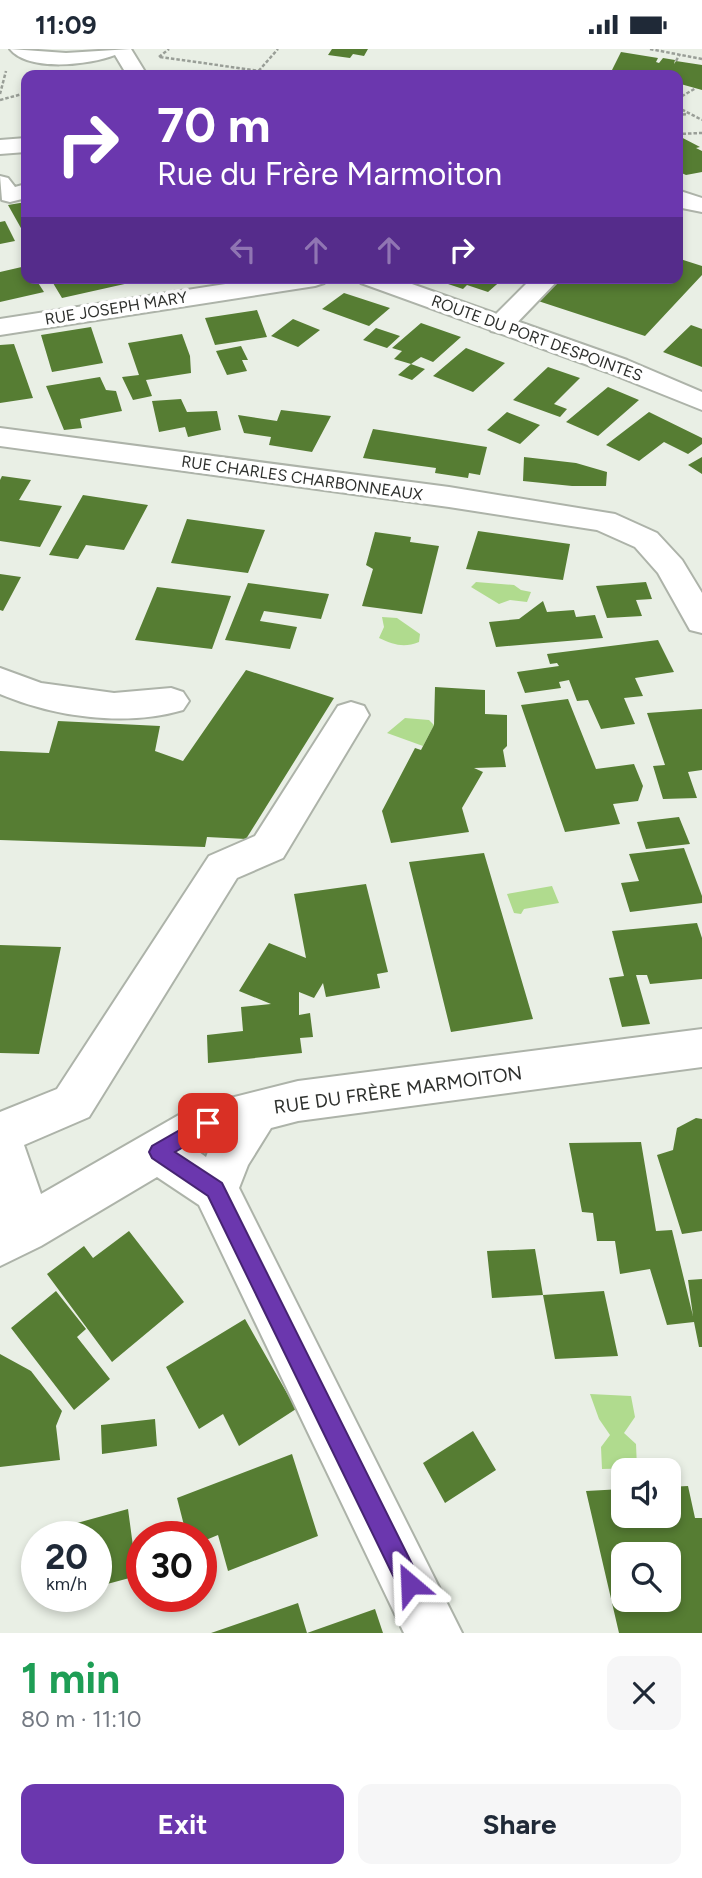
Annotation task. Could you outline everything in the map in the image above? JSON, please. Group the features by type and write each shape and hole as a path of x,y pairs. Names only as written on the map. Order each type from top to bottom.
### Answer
{"street":[{"path":"12,61 43,57 75,58 113,49"},
{"path":"121,49 134,70"},
{"path":"75,58 93,70"},
{"path":"0,148 21,146"},
{"path":"0,174 21,170"},
{"path":"0,183 10,195 21,192"},
{"path":"683,201 702,205"},
{"name":"RUE JOSEPH MARY","path":"0,327 276,284"},
{"name":"ROUTE DU PORT DESPOINTES","path":"387,284 617,366 702,402"},
{"path":"500,324 541,284"},
{"name":"RUE CHARLES CHARBONNEAUX","path":"0,437 604,521 646,540 671,567 702,622"},
{"path":"0,680 36,695 114,706 171,701"},
{"path":"0,1133 73,1103 223,867 270,847 351,715"},
{"name":"RUE DU FRÈRE MARMOITON","path":"12,1237 208,1123 298,1101 702,1048"},
{"path":"215,1189 231,1152 257,1111"},
{"path":"0,1142 16,1184 12,1237"},
{"path":"159,1152 215,1189 434,1633"}],"path":[{"path":"261,70 278,49"},
{"path":"650,49 702,57"},
{"path":"659,49 702,57"},
{"path":"676,61 680,54"},
{"path":"154,56 253,70"},
{"path":"0,94 12,61"},
{"path":"683,96 696,88"},
{"path":"0,100 21,94"},
{"path":"683,110 701,119"},
{"path":"683,114 689,113"},
{"path":"683,134 702,133"}],"shaded area":[{"path":"476,582 514,585 531,592 527,602 510,600 499,604 471,587"},
{"path":"382,617 397,618 420,634 419,642 399,645 379,638 384,627"},
{"path":"405,718 429,720 434,725 423,746 387,733"},
{"path":"552,886 559,903 524,909 521,914 514,913 507,894"},
{"path":"590,1394 631,1396 635,1417 624,1433 636,1444 637,1458 611,1458 611,1469 602,1469 601,1447 610,1435 599,1419"}],"building":[{"path":"332,49 368,49 364,56 353,54 350,58 328,55"},
{"path":"621,52 658,58 656,62 659,63 663,58 675,60 674,64 676,61 702,65 702,90 683,85 683,70 612,70"},
{"path":"683,138 700,147 696,148 702,151 702,172 683,174"},
{"path":"21,203 21,228 8,205"},
{"path":"5,221 15,241 0,244 0,222"},
{"path":"683,260 702,266 702,275 645,336 529,298 544,284 683,284"},
{"path":"21,267 21,284 39,284 44,292 0,302 0,272"},
{"path":"54,284 125,284 62,298"},
{"path":"448,284 497,284 488,292 467,285 463,289"},
{"path":"344,293 390,308 369,326 322,309"},
{"path":"257,310 267,337 215,345 205,318"},
{"path":"293,319 320,330 298,347 271,336"},
{"path":"421,323 461,337 433,362 421,357 411,364 394,359 402,351 392,348"},
{"path":"691,325 702,329 702,367 663,352"},
{"path":"91,327 103,363 52,372 41,335"},
{"path":"376,328 400,336 387,348 363,340"},
{"path":"182,334 190,356 191,373 146,380 152,396 133,400 122,377 139,375 128,343"},
{"path":"14,344 33,398 0,403 0,345"},
{"path":"241,346 248,360 242,360 247,371 227,375 216,351"},
{"path":"466,348 505,363 473,392 433,376"},
{"path":"411,364 425,369 412,380 398,375"},
{"path":"548,367 580,378 554,404 567,409 560,417 513,400"},
{"path":"100,377 106,390 116,391 122,411 80,419 82,428 64,430 46,386"},
{"path":"608,387 639,400 598,436 566,422"},
{"path":"181,399 187,412 217,411 221,430 188,437 185,427 159,432 152,401"},
{"path":"281,410 331,416 312,452 269,445 271,437 244,433 238,415 277,421"},
{"path":"507,412 540,425 520,444 487,430"},
{"path":"649,412 702,438 702,444 688,454 664,442 639,461 606,445"},
{"path":"373,429 487,447 480,475 469,473 468,478 435,473 436,468 363,458"},
{"path":"524,457 576,463 607,472 606,486 523,481"},
{"path":"702,457 702,474 688,465"},
{"path":"2,476 31,480 19,500 62,506 40,547 0,541"},
{"path":"83,495 148,505 124,550 86,545 78,559 49,555"},
{"path":"187,519 265,530 248,573 171,563"},
{"path":"478,531 570,544 563,580 466,569"},
{"path":"375,532 411,537 410,542 439,546 422,614 362,606 373,569 366,565"},
{"path":"0,574 21,577 3,611 0,610"},
{"path":"646,582 652,599 636,600 642,616 607,618 596,586"},
{"path":"248,583 329,594 321,619 264,611 260,621 297,627 290,649 225,640"},
{"path":"157,587 231,596 212,649 135,640"},
{"path":"543,601 547,612 574,610 576,617 595,615 603,638 496,647 489,622 519,619"},
{"path":"658,640 674,672 635,678 643,696 624,698 635,724 601,729 588,700 577,701 569,680 559,682 561,688 525,693 517,672 559,666 557,663 550,664 547,654"},
{"path":"246,670 334,698 246,839 207,837 205,847 0,840 0,751 49,753 58,721 160,726 155,751 183,761"},
{"path":"435,687 485,690 485,714 507,715 507,746 503,750 506,767 474,768 483,772 462,808 469,832 391,843 382,811 415,748 421,750 434,725"},
{"path":"568,699 596,769 634,764 643,786 638,801 613,804 620,824 565,832 521,705"},
{"path":"702,709 702,770 688,772 697,798 663,799 653,766 665,765 647,713"},
{"path":"679,817 690,844 646,849 637,822"},
{"path":"684,848 702,896 702,903 630,912 621,883 639,881 629,854"},
{"path":"484,853 533,1019 451,1032 409,862"},
{"path":"366,884 388,972 377,974 380,988 326,997 323,983 314,998 299,992 299,1015 310,1013 313,1037 300,1038 302,1053 208,1063 207,1035 243,1031 241,1007 271,1004 239,991 269,943 306,958 294,894"},
{"path":"697,923 702,938 702,979 650,984 647,975 636,975 650,1024 622,1027 609,978 624,976 612,931"},
{"path":"0,945 61,947 39,1054 0,1053"},
{"path":"696,1118 702,1119 702,1231 682,1234 657,1155 673,1150 677,1128"},
{"path":"641,1142 656,1231 672,1230 693,1316 688,1280 702,1279 702,1347 699,1347 694,1322 667,1325 650,1269 620,1274 615,1241 597,1241 593,1213 582,1212 569,1143"},
{"path":"129,1231 184,1302 112,1362 47,1274 84,1246 93,1258"},
{"path":"535,1249 543,1295 492,1298 487,1251"},
{"path":"56,1291 86,1329 77,1337 110,1379 74,1410 11,1328"},
{"path":"604,1291 618,1356 555,1359 543,1295"},
{"path":"245,1319 296,1409 239,1446 223,1414 199,1429 166,1367"},
{"path":"0,1354 31,1371 62,1411 56,1426 60,1460 0,1467"},
{"path":"155,1419 157,1446 102,1454 101,1425"},
{"path":"473,1431 496,1470 445,1503 423,1463"},
{"path":"292,1454 318,1536 228,1571 217,1535 217,1521 183,1521 177,1498"},
{"path":"681,1486 688,1486 695,1518 702,1518 702,1633 619,1633 614,1612 681,1612 681,1542 611,1542 611,1599 586,1491 611,1490 611,1528 681,1528"},
{"path":"128,1509 126,1579 112,1583 112,1521 84,1521"},
{"path":"298,1603 307,1633 211,1633"},
{"path":"375,1609 383,1633 307,1633"}],"route":[{"path":"208,1123 159,1152 215,1189 410,1584"}]}
